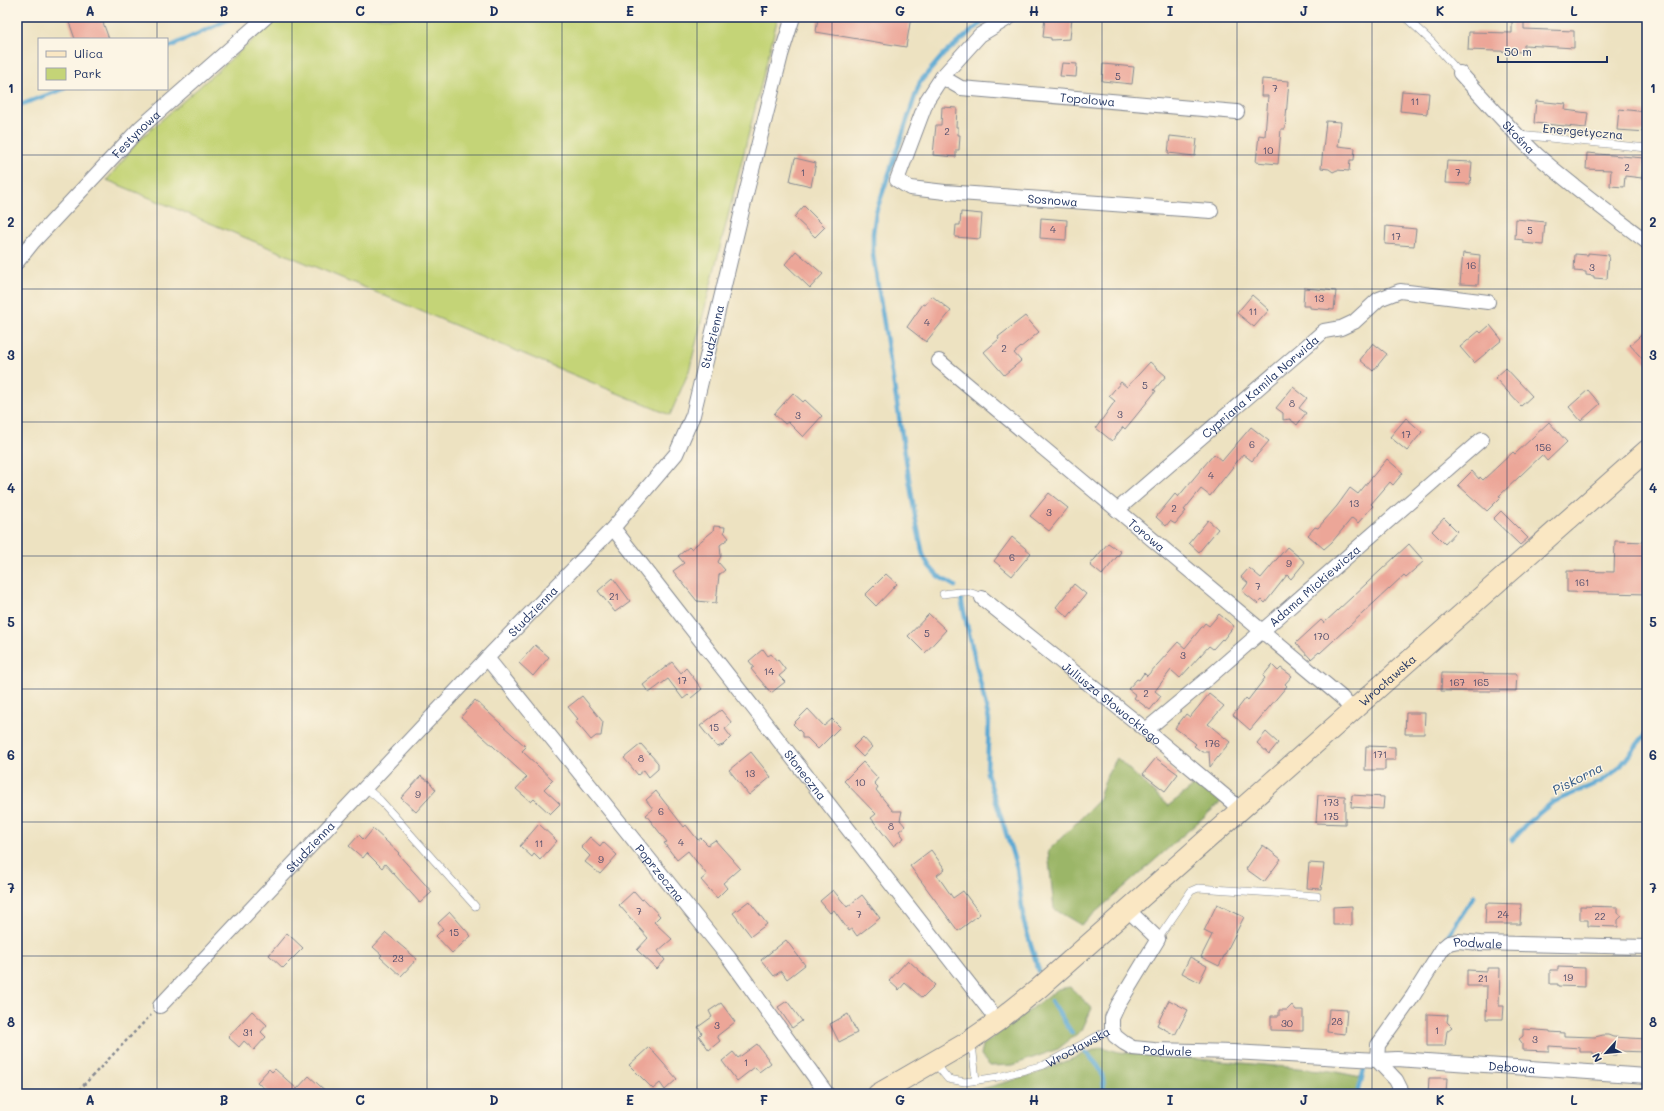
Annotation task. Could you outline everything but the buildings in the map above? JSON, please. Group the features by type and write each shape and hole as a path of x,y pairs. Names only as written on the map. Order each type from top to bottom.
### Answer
{"main road":[{"name":"Wrocławska","path":"878,1094 966,1043 998,1021 1038,989 1647,450"}],"street":[{"name":"Festynowa","path":"17,262 33,242 140,128 266,17"},
{"name":"Studzienna","path":"160,1006 487,658 613,528 676,454 693,415 781,56 793,17"},
{"path":"942,77 980,35 1010,17"},
{"name":"Skośna","path":"1460,72 1538,156 1647,242"},
{"name":"Topolowa","path":"942,77 960,88 1237,112"},
{"name":"Sosnowa","path":"942,77 926,100 897,180 910,188 945,192 1211,211"},
{"name":"Cypriana Kamila Norwida","path":"1117,510 1324,331 1341,328 1354,322 1379,299 1400,291 1488,302"},
{"name":"Torowa","path":"939,361 1341,697 1353,711"},
{"name":"Adama Mickiewicza","path":"1146,730 1482,439"},
{"name":"Słoneczna","path":"613,528 998,1021"},
{"name":"Juliusza Słowackiego","path":"982,598 1146,730 1232,802 1239,811"},
{"name":"Poprzeczna","path":"487,658 729,958 823,1093"},
{"path":"1128,910 1158,939"},
{"name":"Wrocławska","path":"1112,1028 1112,1018 1118,1005 1158,939"},
{"name":"Podwale","path":"1112,1028 1115,1036 1133,1048 1377,1060 1378,1045 1413,996 1436,958 1443,948 1449,943 1458,941 1480,943 1647,947"},
{"path":"1377,1060 1396,1080 1403,1094"},
{"name":"Dębowa","path":"1377,1060 1647,1076"}],"lane":[{"name":"Skośna","path":"1405,17 1432,42 1460,72"},
{"name":"Energetyczna","path":"1517,135 1647,148"},
{"path":"943,594 963,591 974,593 982,598"},
{"path":"366,788 380,800 475,906"},
{"path":"1158,939 1191,891 1198,888 1317,896"},
{"name":"Wrocławska","path":"934,1062 948,1079 965,1082 998,1077 1044,1065 1112,1028"},
{"path":"966,1043 973,1053 976,1081"}],"path":[{"path":"75,1094 160,1006"}],"green space":[{"path":"279,17 778,17 689,371 670,415 107,180 140,139"},
{"path":"1117,758 1168,806 1199,782 1222,801 1081,925 1054,909 1048,851 1098,801 1107,775"},
{"path":"1070,987 1092,1008 1082,1030 1058,1049 1013,1065 990,1066 981,1056 983,1045 1058,989"},
{"path":"1101,1047 1119,1052 1331,1071 1361,1077 1358,1094 964,1094 1035,1074"}],"waterway":[{"path":"168,48 234,17"},
{"path":"955,586 938,576 929,566 923,555 915,516 873,255 873,233 876,212 920,82 944,54 991,17"},
{"path":"17,106 61,90"},
{"path":"961,599 989,720 987,773 1017,868 1024,923 1039,971"},
{"name":"Piskorna","path":"1512,840 1526,824 1553,802 1602,781 1619,768 1647,732"},
{"name":"Piskorna","path":"1447,937 1474,896"},
{"path":"1051,1001 1072,1033"},
{"path":"1085,1052 1095,1062 1100,1070 1103,1080 1104,1094"},
{"name":"Piskorna","path":"1358,1094 1364,1069"}]}
